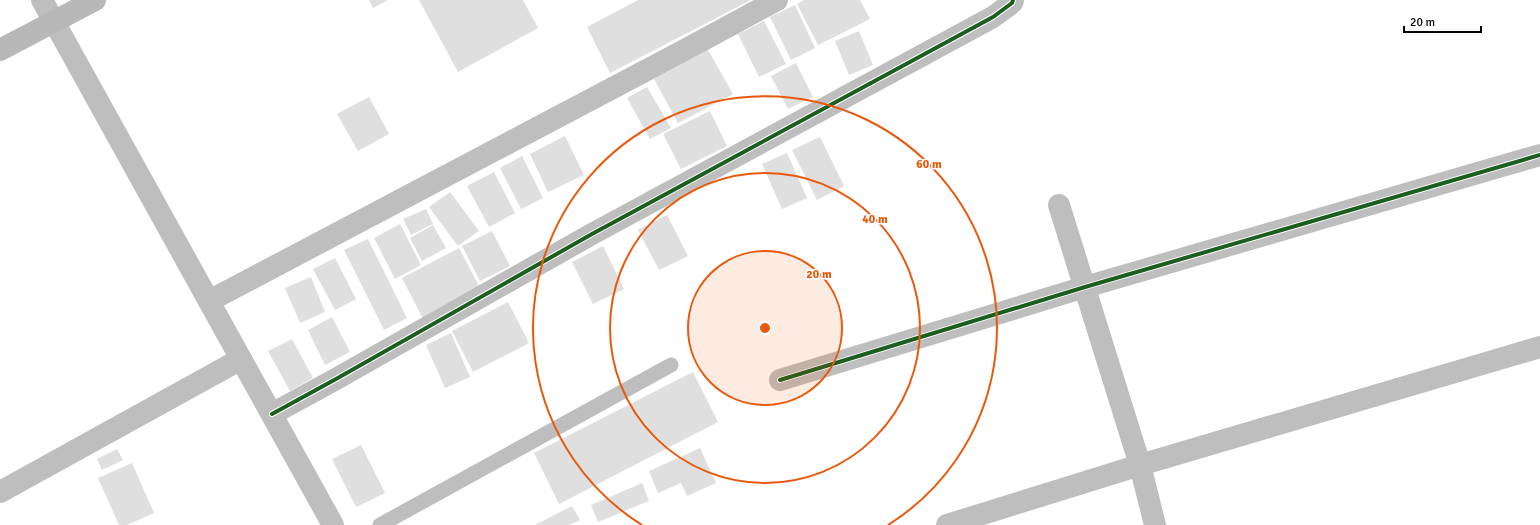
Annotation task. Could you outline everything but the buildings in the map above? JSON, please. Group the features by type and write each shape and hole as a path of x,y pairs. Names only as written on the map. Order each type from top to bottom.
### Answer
{"street":[{"path":"42,0 272,414 327,523"},
{"path":"0,50 95,0"},
{"path":"209,301 679,53 776,0"},
{"path":"272,414 592,234 993,17 1012,3 1013,0"},
{"path":"780,380 1085,287 1540,155"},
{"path":"1059,205 1140,465 1155,525"},
{"path":"947,525 1140,465 1540,347"},
{"path":"0,492 241,359"}],"lane":[{"path":"380,525 671,365"}],"cycle path":[{"path":"272,414 592,234 993,17 1012,3 1013,0"},
{"path":"780,380 1085,287 1540,155"}]}
